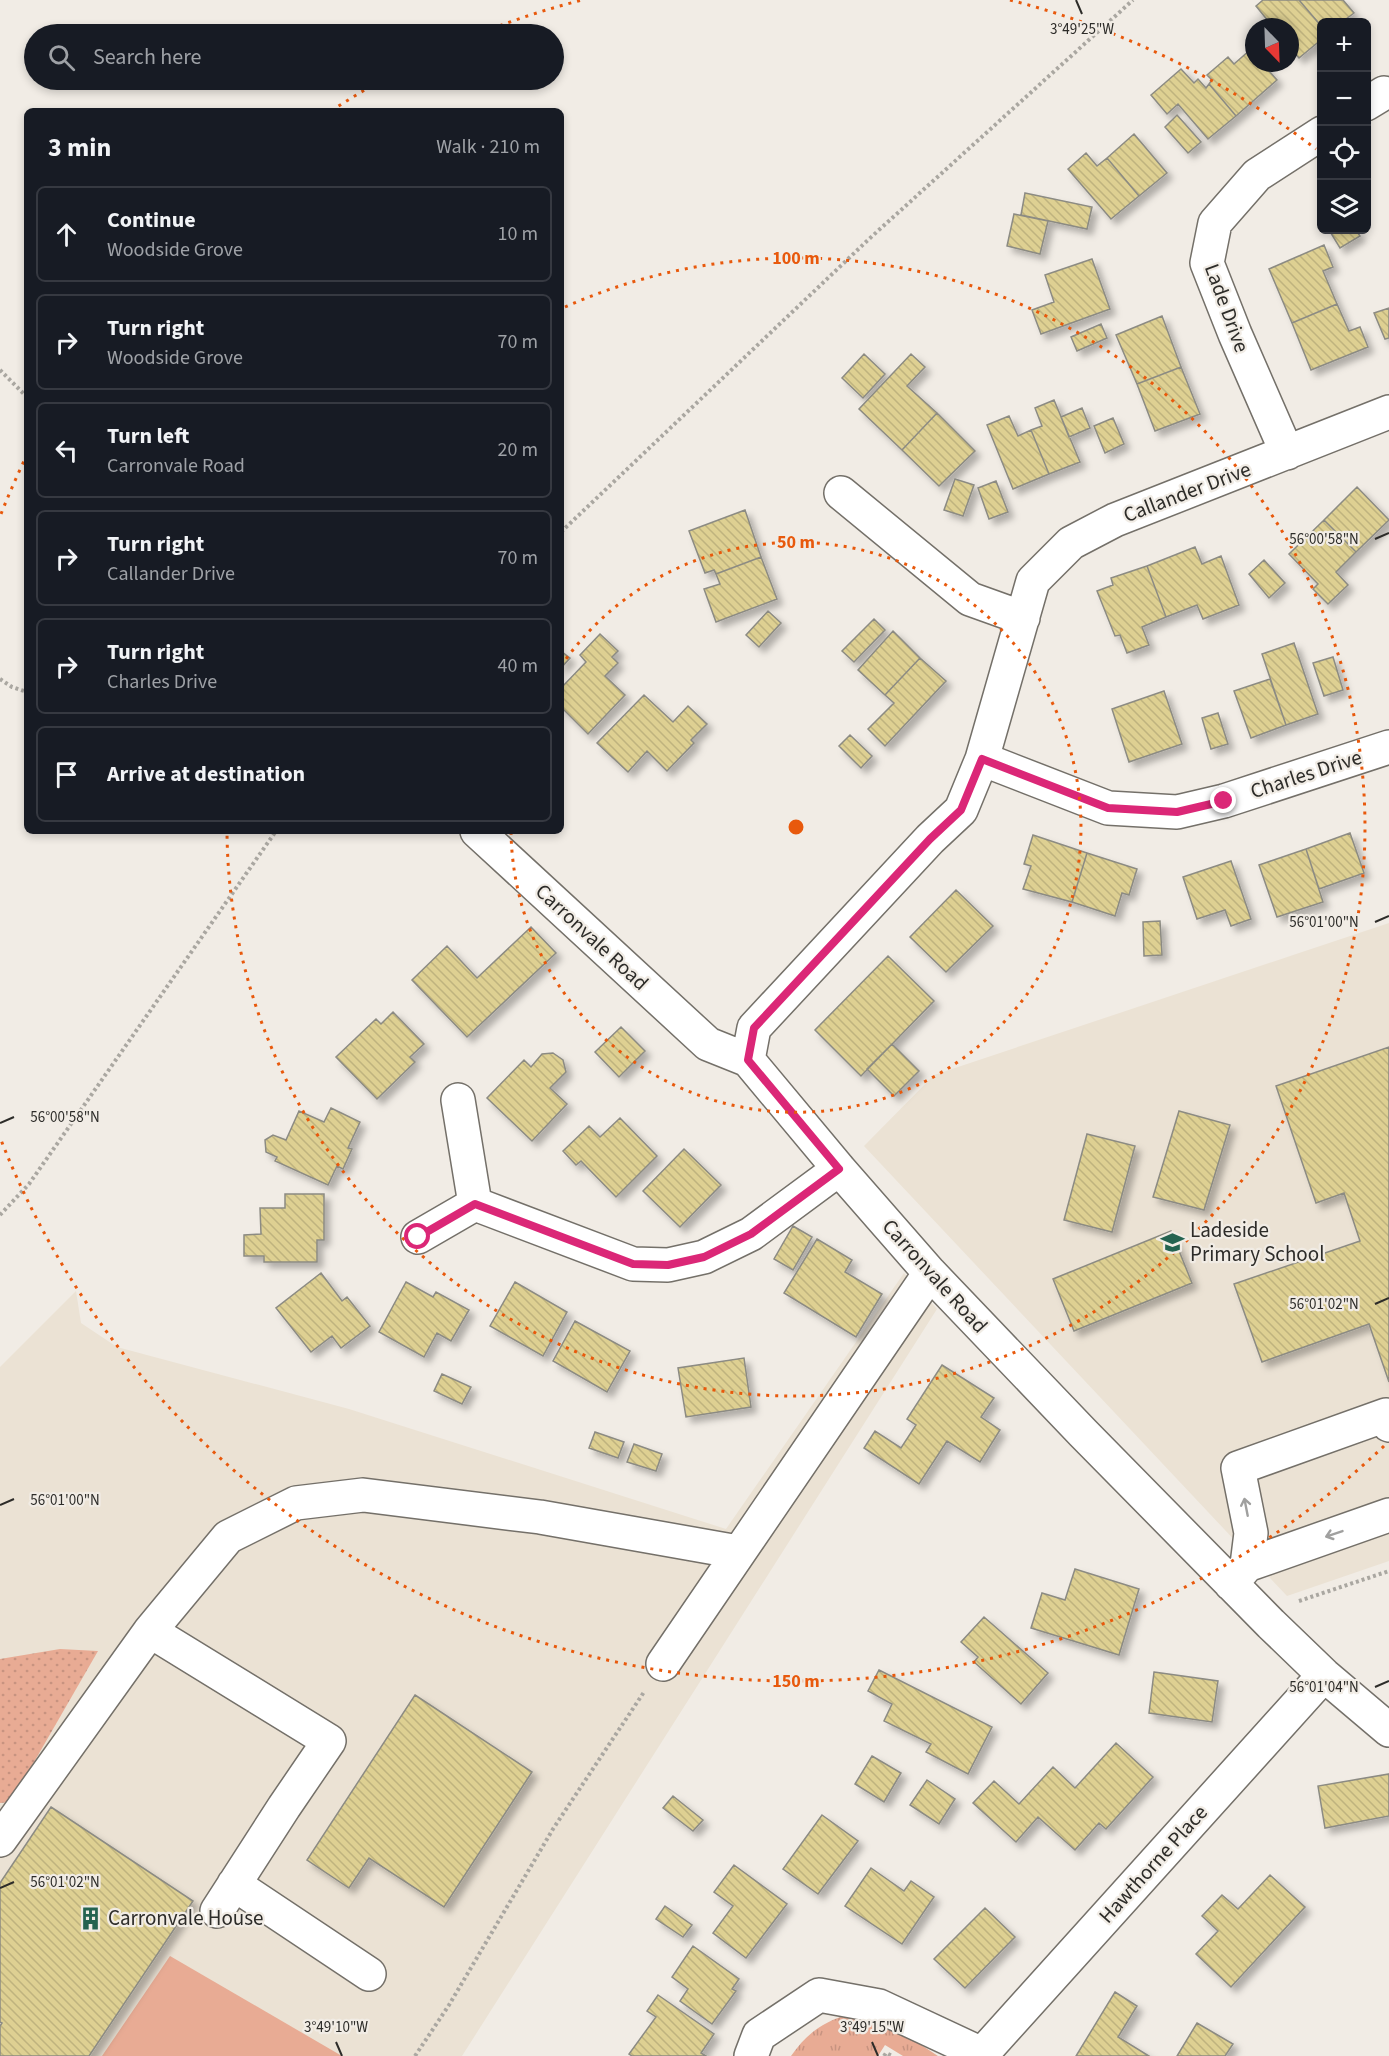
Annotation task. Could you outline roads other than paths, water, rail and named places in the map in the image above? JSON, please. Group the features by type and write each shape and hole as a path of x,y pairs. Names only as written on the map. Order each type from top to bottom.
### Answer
{"street":[{"name":"Lade Drive","path":"1287,453 1207,263 1215,223 1257,175 1317,137"},
{"name":"Callander Drive","path":"748,1060 754,1028 930,839 961,810 982,759 1033,581 1071,543 1115,520 1389,412"},
{"path":"841,494 970,599 1023,618"},
{"name":"Charles Drive","path":"982,759 1108,808 1177,812 1224,801 1389,747"},
{"name":"Carronvale Road","path":"480,834 708,1044 748,1060 930,1273 1083,1433 1239,1574 1271,1624 1324,1675 1389,1730"},
{"path":"458,1100 475,1204"},
{"path":"475,1204 633,1264 668,1265 704,1257 751,1234 839,1169"},
{"path":"418,1237 475,1204"},
{"path":"663,1664 930,1273"},
{"path":"1239,1574 1251,1533 1238,1467 1386,1415 1389,1425"},
{"path":"0,1840 150,1631 228,1537 296,1503 363,1495 540,1517 738,1552"},
{"path":"1239,1574 1389,1515"},
{"path":"150,1631 329,1741 217,1911"},
{"name":"Hawthorne Place","path":"984,2055 1324,1675"},
{"path":"234,1884 369,1974"},
{"path":"751,2056 759,2035 819,1995 879,2006 984,2055"}],"place":[{"name":"Ladeside Primary School","path":"1172,1242"},
{"name":"Carronvale House","path":"90,1918"}]}
